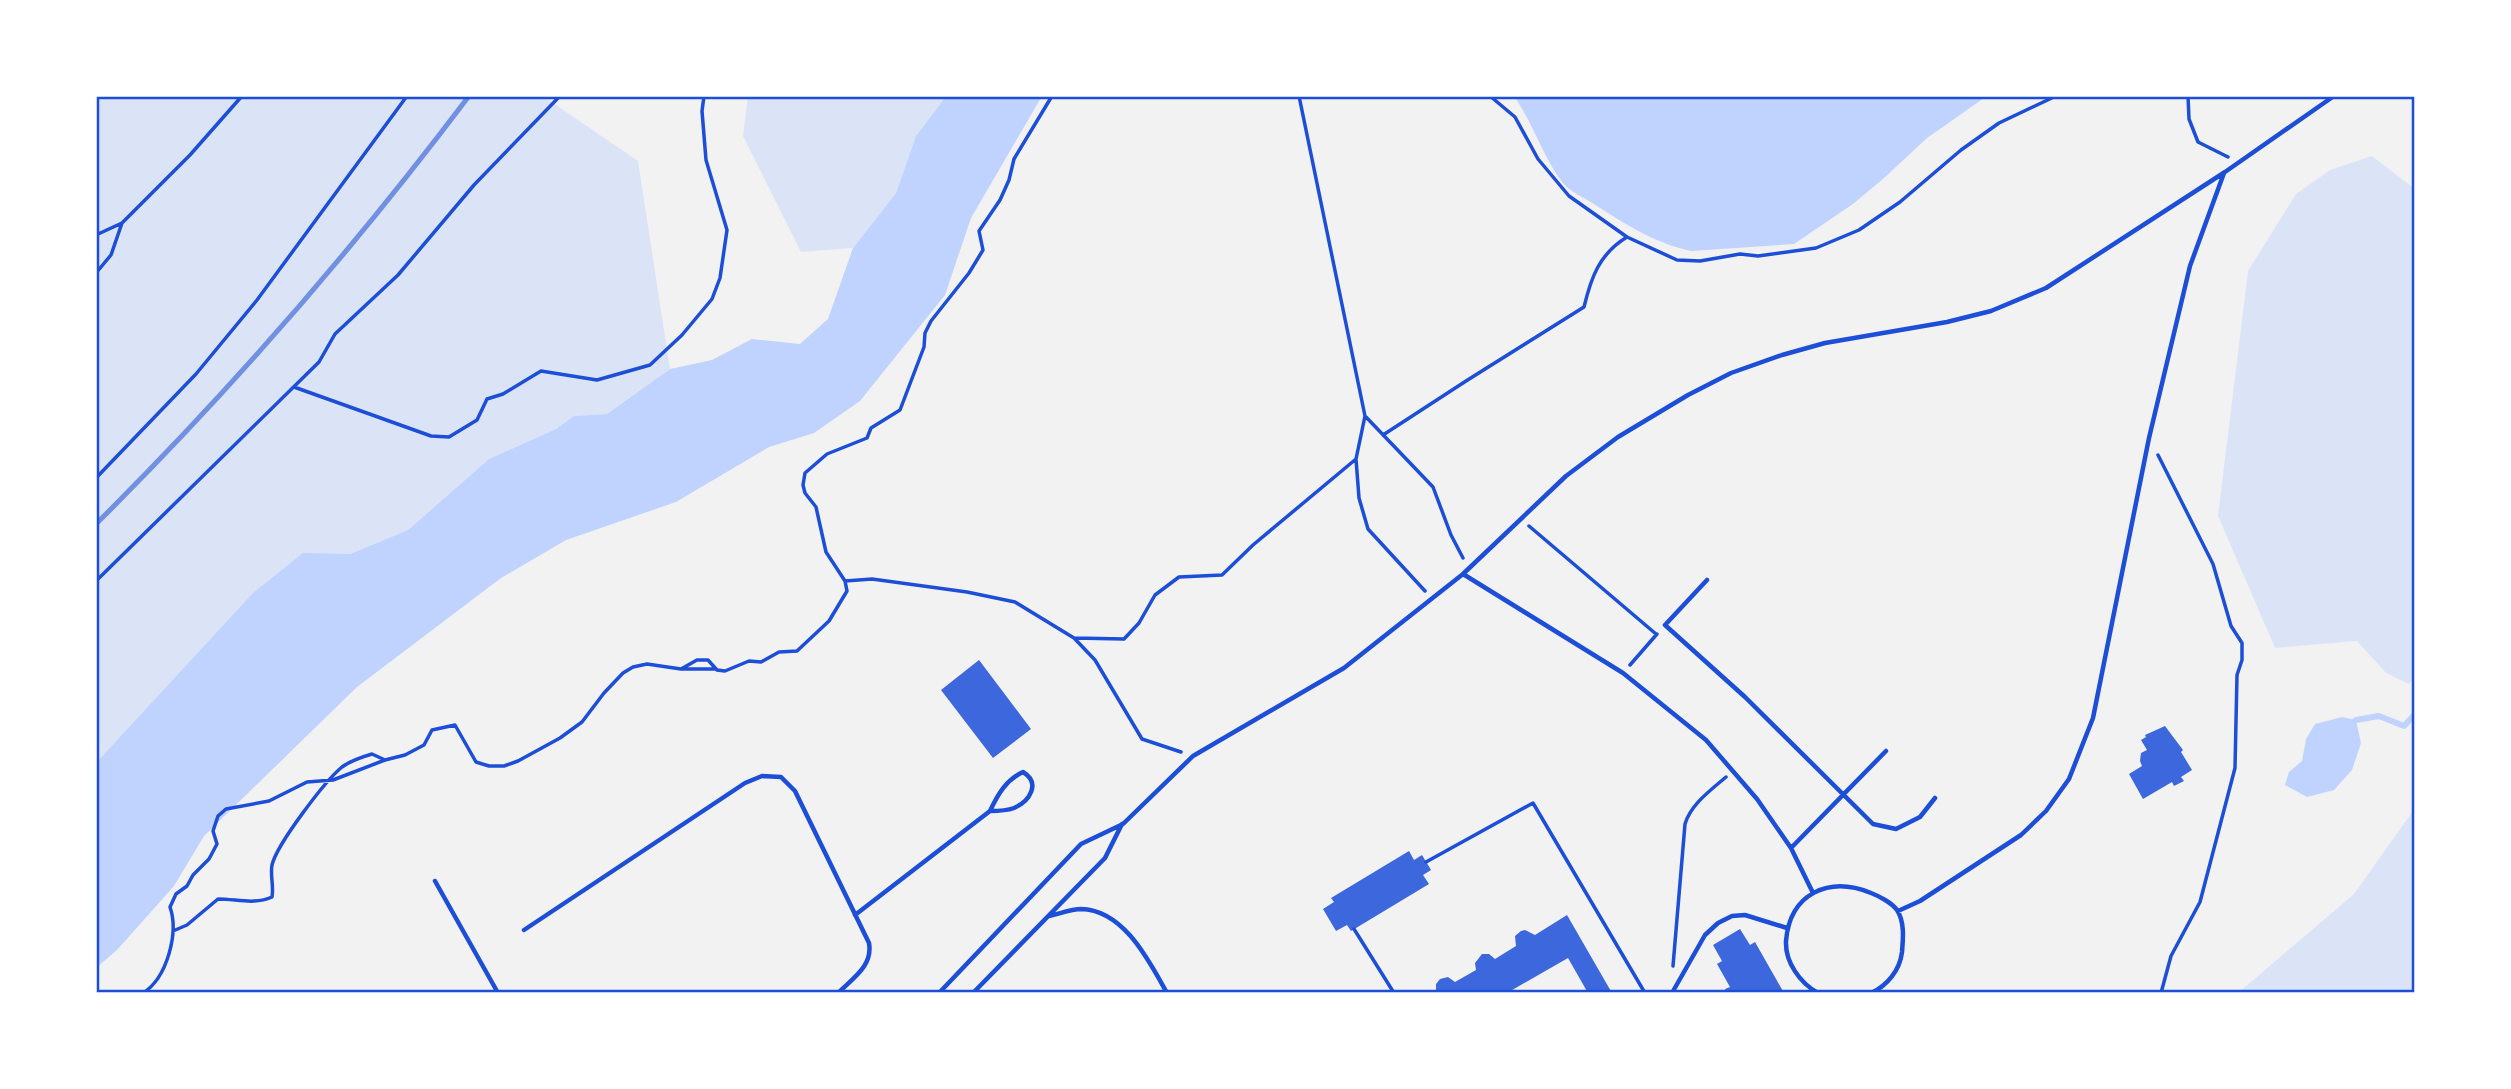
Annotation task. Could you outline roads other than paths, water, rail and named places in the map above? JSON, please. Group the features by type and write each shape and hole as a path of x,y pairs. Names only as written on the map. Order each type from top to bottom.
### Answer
{"lane":[{"path":"939,993 1081,844 1122,824 1193,756 1344,668 1463,575 1566,476 1618,437 1731,373 1782,355 1825,343 1947,322 1991,311 2046,288 2240,162 2334,96"},
{"path":"1898,911 1920,901 2021,835 2046,811 2069,779 2093,718 2149,438 2190,266 2225,172"},
{"path":"1463,575 1623,673 1706,740 1757,799 1791,848 1812,892"},
{"path":"1707,580 1665,625 1745,697 1873,824 1896,829 1920,817 1935,798"},
{"path":"1791,848 1886,751"},
{"path":"855,915 990,811 1001,789 1012,778 1023,772 1028,775 1033,789 1023,802 1002,811 990,811"},
{"path":"524,930 744,783 762,776 781,777 794,791 869,943 871,953 866,967 838,993"},
{"path":"973,993 1105,858 1122,824"},
{"path":"435,881 498,993"},
{"path":"1818,993 1810,989 1795,972 1786,950 1787,928 1795,910 1812,892 1833,885 1856,887 1880,896 1898,911 1904,935 1901,958 1890,979 1874,992"},
{"path":"1049,916 1082,909 1101,914 1126,930 1167,993"},
{"path":"1672,993 1705,935 1718,923 1732,916 1745,915 1787,928"}],"water":[{"path":"946,96 1042,96 971,218 945,295 860,401 814,433 769,447 676,502 566,540 501,578 357,687 204,836 174,886 117,950 96,968 96,763 253,593 303,553 350,554 408,530 489,459 556,429 574,416 607,414 670,369 712,360 752,339 800,344 828,319 853,248 896,193 916,136"},
{"path":"1514,96 1987,96 1927,138 1853,204 1794,244 1691,251 1640,232 1565,186"},
{"path":"2342,717 2356,720 2361,743 2352,770 2334,790 2307,797 2285,785 2289,772 2302,761 2306,739 2315,724"}],"waterway":[{"path":"2356,720 2379,716 2404,726 2415,714"}],"railway":[{"path":"96,524 195,422 290,317 381,208 469,96"}]}
